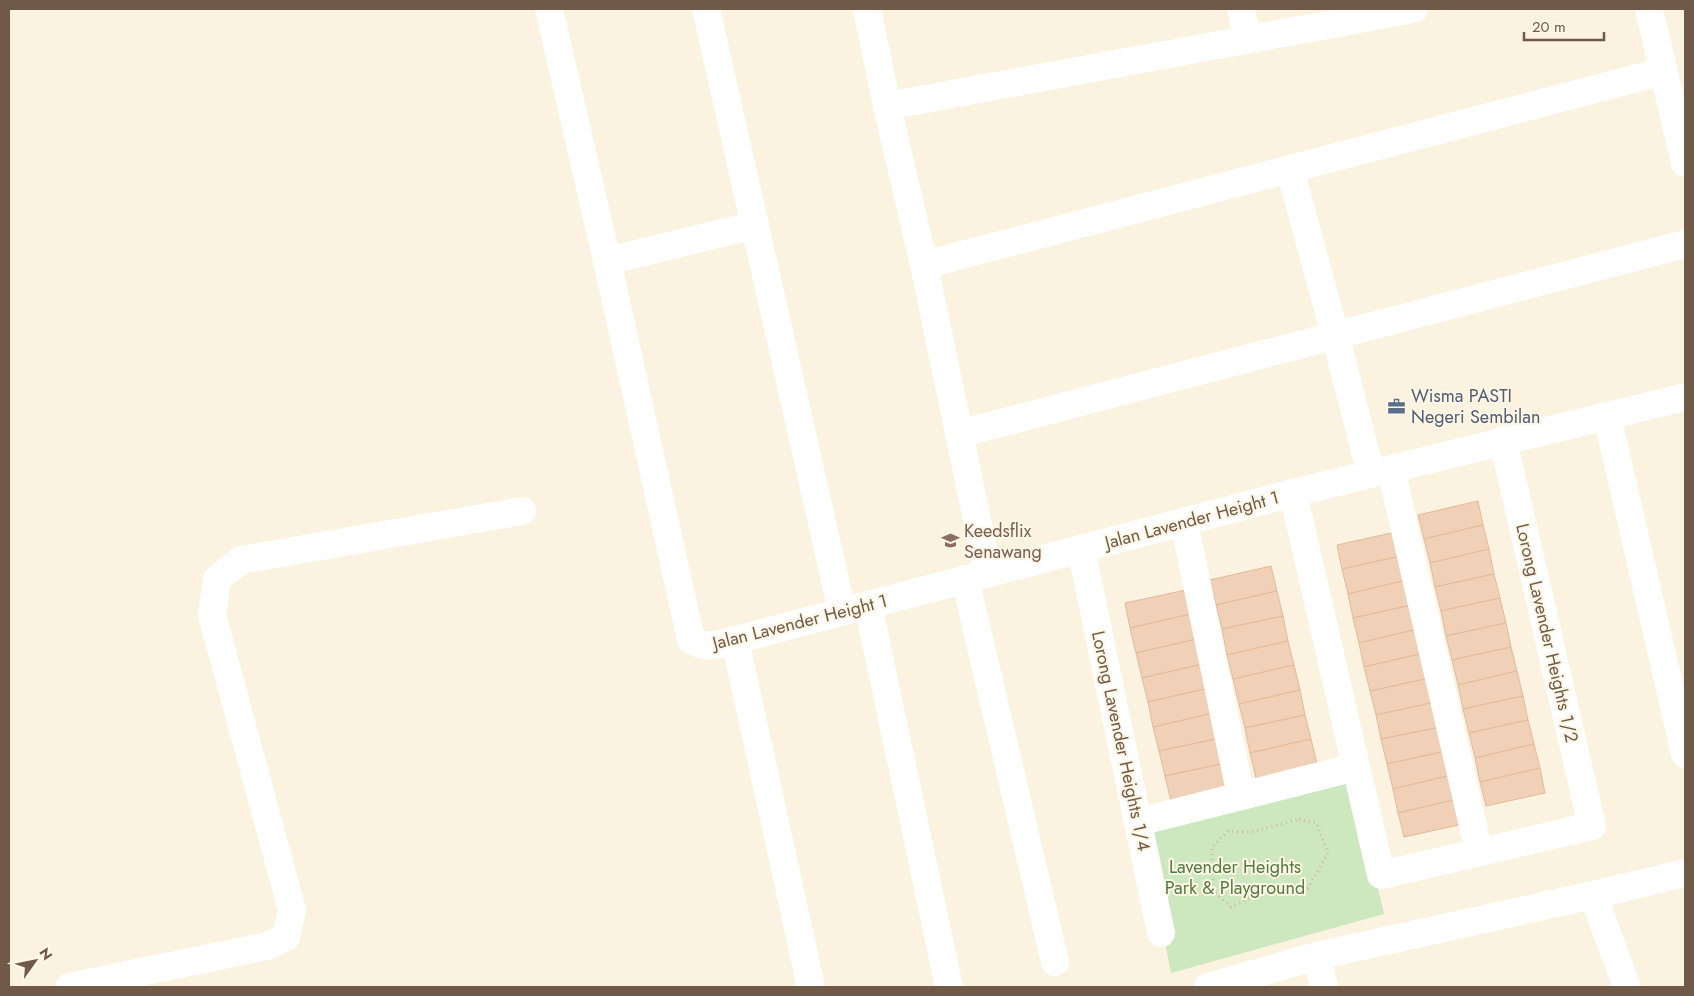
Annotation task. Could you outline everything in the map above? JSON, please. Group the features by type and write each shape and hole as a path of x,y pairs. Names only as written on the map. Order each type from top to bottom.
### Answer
{"street":[{"path":"549,9 608,261 755,225"},
{"path":"706,9 755,225 855,608 949,987"},
{"path":"867,9 887,106 924,265 959,434 976,576 1055,962"},
{"path":"1241,9 1247,40"},
{"path":"887,106 1414,9"},
{"path":"1649,9 1685,163"},
{"path":"924,265 1664,71"},
{"path":"1290,169 1335,335 1381,471 1478,852 1381,875 1293,493"},
{"path":"959,434 1685,244"},
{"name":"Jalan Lavender Height 1","path":"608,261 691,640 700,646 735,640 1293,493 1685,396"},
{"path":"1607,416 1685,754"},
{"name":"Lorong Lavender Heights 1/2","path":"1478,852 1592,826 1503,440"},
{"path":"69,987 267,946 286,937 292,910 212,616 217,579 241,560 522,511"},
{"path":"1184,522 1241,796"},
{"name":"Lorong Lavender Heights 1/4","path":"1081,549 1161,933"},
{"path":"735,640 811,987"},
{"path":"1138,822 1356,767"},
{"path":"1208,987 1317,956 1593,896 1685,873"},
{"path":"1593,896 1627,987"},
{"path":"1317,956 1324,987"}],"path":[{"path":"1299,819 1316,823 1328,853 1308,888 1252,897 1231,907 1213,891 1212,847 1228,831 1252,832 1299,819"}],"green space":[{"name":"Lavender Heights Park & Playground","path":"1351,773 1384,914 1171,973 1142,824"}],"building":[{"path":"1478,501 1483,525 1424,539 1418,515"},
{"path":"1483,525 1489,549 1430,563 1424,539"},
{"path":"1396,532 1401,556 1342,569 1337,545"},
{"path":"1489,549 1494,574 1435,587 1430,563"},
{"path":"1401,556 1407,580 1348,594 1342,569"},
{"path":"1271,566 1277,591 1216,605 1210,580"},
{"path":"1494,574 1500,598 1441,611 1435,587"},
{"path":"1407,580 1412,605 1353,618 1348,594"},
{"path":"1186,590 1191,614 1130,628 1125,603"},
{"path":"1277,591 1283,616 1222,629 1216,605"},
{"path":"1500,598 1506,623 1446,636 1441,611"},
{"path":"1412,605 1418,629 1359,643 1353,618"},
{"path":"1191,614 1197,639 1136,653 1130,628"},
{"path":"1283,616 1288,641 1227,655 1222,629"},
{"path":"1506,623 1511,647 1452,660 1446,636"},
{"path":"1418,629 1424,653 1364,667 1359,643"},
{"path":"1197,639 1203,664 1142,678 1136,653"},
{"path":"1288,641 1294,665 1233,679 1227,655"},
{"path":"1511,647 1517,671 1458,685 1452,660"},
{"path":"1424,653 1430,678 1370,691 1364,667"},
{"path":"1203,664 1209,688 1148,702 1142,678"},
{"path":"1294,665 1300,690 1239,704 1233,679"},
{"path":"1517,671 1523,696 1463,709 1458,685"},
{"path":"1430,678 1435,702 1376,715 1370,691"},
{"path":"1209,688 1214,713 1153,727 1148,702"},
{"path":"1300,690 1305,715 1245,728 1239,704"},
{"path":"1523,696 1528,720 1469,733 1463,709"},
{"path":"1435,702 1441,727 1381,739 1376,715"},
{"path":"1214,713 1220,738 1159,751 1153,727"},
{"path":"1305,715 1311,739 1250,753 1245,728"},
{"path":"1528,720 1534,744 1475,758 1469,733"},
{"path":"1441,727 1446,751 1387,764 1381,739"},
{"path":"1220,738 1226,763 1165,776 1159,751"},
{"path":"1311,739 1317,764 1256,778 1250,753"},
{"path":"1534,744 1540,768 1480,782 1475,758"},
{"path":"1446,751 1452,775 1393,789 1387,764"},
{"path":"1226,763 1232,787 1171,801 1165,776"},
{"path":"1540,768 1545,793 1486,806 1480,782"},
{"path":"1452,775 1458,799 1398,813 1393,789"},
{"path":"1458,799 1463,824 1404,837 1398,813"}],"place":[{"name":"Wisma PASTI Negeri Sembilan","path":"1397,406"},
{"name":"Keedsflix Senawang","path":"950,541"}]}
